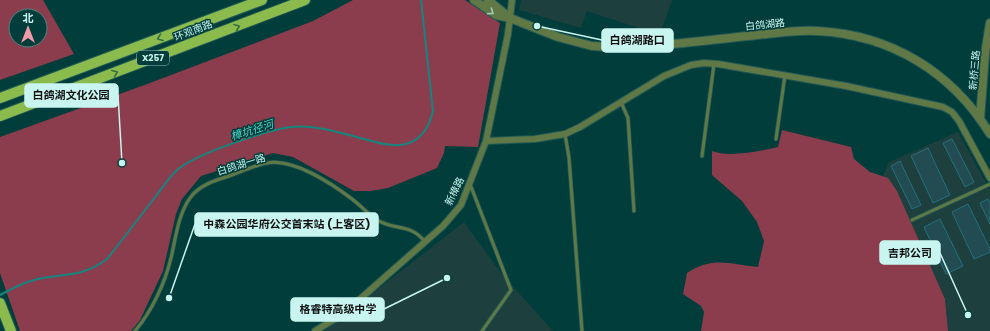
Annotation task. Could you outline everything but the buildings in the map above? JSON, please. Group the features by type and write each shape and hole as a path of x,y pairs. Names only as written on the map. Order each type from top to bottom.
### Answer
{"main road":[{"name":"环观南路","path":"1,95 262,0"},
{"name":"环观南路","path":"0,116 305,0"},
{"path":"0,303 10,331"}],"street":[{"name":"白鸽湖路","path":"474,0 496,15 510,18 558,37 592,46 609,47 716,40 802,30 818,30 854,36 892,48 928,68 945,80 962,96 990,134"},
{"name":"白鸽湖路","path":"488,0 510,18"},
{"name":"新樟路","path":"316,331 343,314 425,242 453,216 461,205 486,141 510,18 512,0"},
{"name":"新桥三路","path":"980,119 985,54 990,23"},
{"path":"486,141 535,139 564,134 580,127 664,76 691,66 714,64 846,86 943,107 952,112 959,120 990,178"}],"lane":[{"path":"702,156 714,64"},
{"path":"776,139 785,75"},
{"path":"621,102 628,118 634,211"},
{"path":"564,134 570,158 582,331"},
{"name":"白鸽湖一路","path":"135,331 148,313 163,282 171,258 182,213 191,196 211,182 261,164 275,163 292,166 309,172 343,192 379,221 415,231 425,242"},
{"path":"470,184 511,290 482,331"},
{"path":"912,220 990,184"}],"shaded area":[{"path":"0,0 43,0 48,8 8,8 8,48 48,48 48,9 74,54 0,80"},
{"path":"353,0 465,0 500,23 478,147 445,146 444,153 437,168 388,188 370,191 354,191 293,157 273,153 201,176 182,199 176,214 163,271 140,320 131,331 20,331 0,273 0,137 150,83 313,21"},
{"path":"521,0 672,0 660,35 587,11 581,28 519,10"},
{"path":"782,130 851,147 854,159 870,172 888,178 897,191 945,299 948,331 701,331 704,312 701,306 683,294 687,273 705,264 721,262 758,267 764,241 757,222 742,201 712,175 712,151 735,154 778,147"},
{"path":"958,132 990,190 990,331 948,331 945,299 897,191 883,176 889,162"},
{"path":"464,222 501,273 553,331 324,331"}],"waterway":[{"name":"樟坑径河","path":"0,295 30,281 72,274 98,265 107,259 176,171 197,158 230,144 280,129 301,126 330,130 392,145 407,144 418,138 426,129 433,111 421,0"}],"place":[{"name":"白鸽湖路口","path":"537,26"},
{"name":"白鸽湖文化公园","path":"122,163"},
{"name":"格睿特高级中学","path":"447,278"},
{"name":"中森公园华府公交首末站 (上客区)","path":"169,298"},
{"name":"吉邦公司","path":"968,315"}]}
